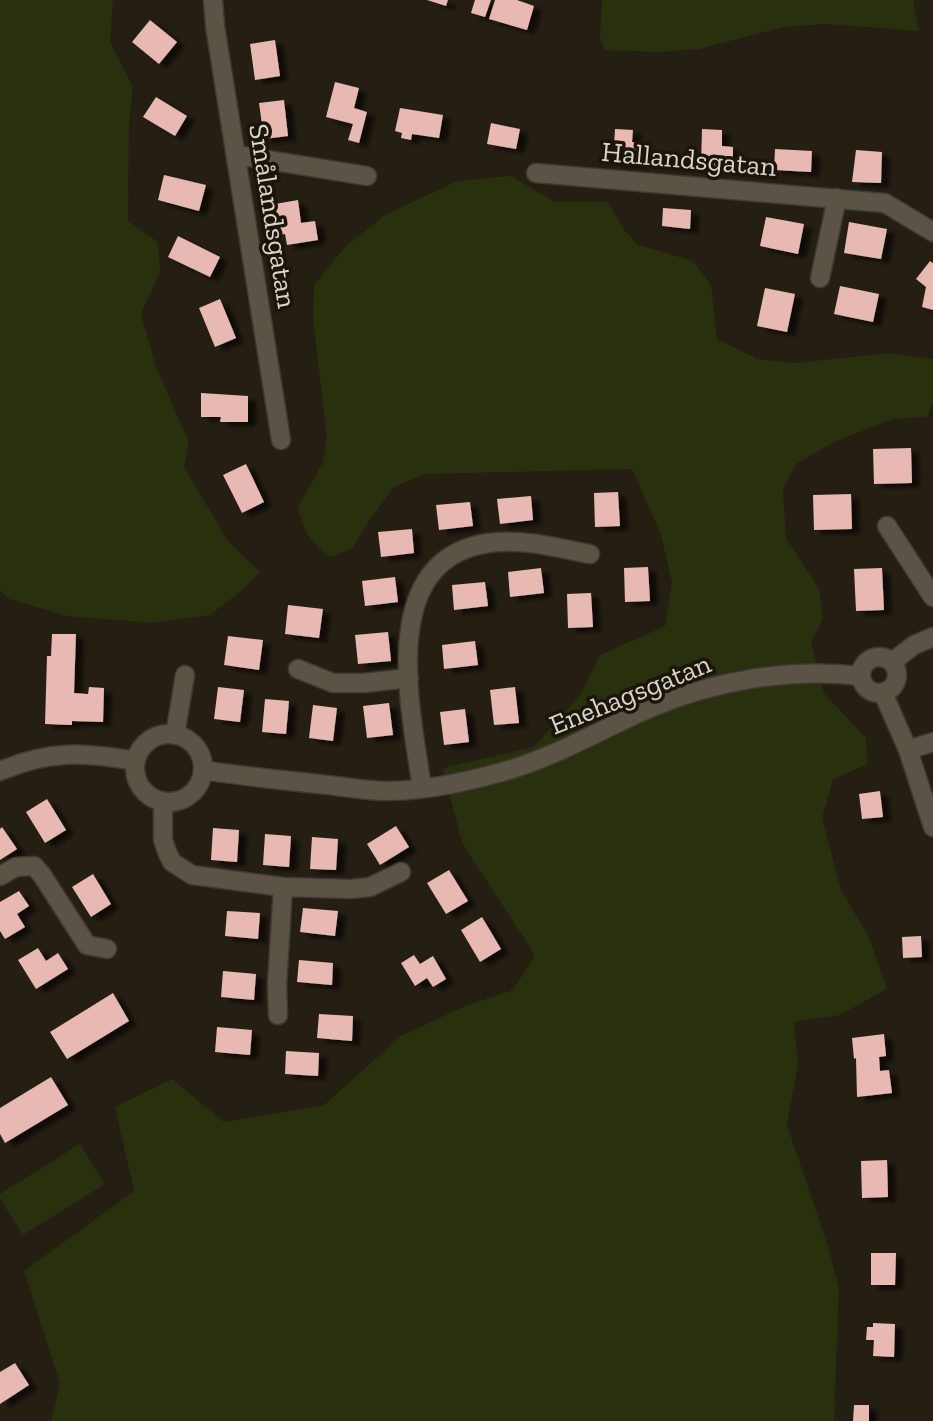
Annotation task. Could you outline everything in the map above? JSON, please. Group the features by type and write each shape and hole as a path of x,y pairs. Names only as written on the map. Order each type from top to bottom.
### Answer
{"street":[{"name":"Smålandsgatan","path":"213,0 281,440"},
{"path":"237,155 367,176"},
{"name":"Hallandsgatan","path":"537,173 885,203 933,232"},
{"path":"820,278 837,198"},
{"path":"887,526 933,597"},
{"path":"422,788 408,678 409,627 418,594 435,566 460,551 488,542 537,545 590,554"},
{"path":"892,662 914,645 933,637"},
{"path":"883,657 892,662 897,671 897,682 883,693 869,691 861,676 864,665 872,658 883,657"},
{"path":"298,669 333,683 408,678"},
{"name":"Enehagsgatan","path":"203,770 386,791 422,788 504,772 689,693 735,681 817,673 861,676"},
{"path":"175,735 185,675"},
{"path":"883,693 908,750 933,827"},
{"path":"175,735 186,739 195,747 203,770 200,783 188,797 176,802 163,802 142,790 135,774 135,761 142,747 150,740 159,736 175,735"},
{"path":"908,750 933,741"},
{"path":"0,771 30,759 66,753 135,761"},
{"path":"163,802 163,840 172,862 183,870 211,878 284,887 351,889 370,887 401,872"},
{"path":"0,876 16,867 34,866 42,874 87,946 107,949"},
{"path":"278,1015 277,985 284,887"}],"green space":[{"path":"0,0 113,0 110,42 133,87 129,124 128,221 158,242 160,272 141,314 156,367 189,442 184,467 228,541 260,572 210,615 153,623 67,616 9,599 0,590"},
{"path":"602,0 913,0 919,31 827,24 784,27 699,49 662,52 605,50 600,38"},
{"path":"511,176 555,202 608,202 636,244 693,261 711,285 717,339 757,359 795,363 889,353 933,359 933,402 927,417 893,419 834,442 796,464 783,489 786,538 819,589 823,618 811,643 824,693 866,738 867,764 833,780 822,818 841,890 869,937 887,989 840,1015 794,1022 798,1063 787,1125 828,1246 839,1289 834,1421 51,1421 60,1383 24,1271 134,1191 115,1107 172,1079 224,1122 324,1105 401,1036 465,1006 513,990 535,955 462,843 443,768 534,747 581,694 600,655 665,626 672,582 661,535 632,469 426,474 394,487 352,549 330,557 312,541 303,523 298,507 323,462 327,438 313,319 314,285 346,246 385,215 457,181"},
{"path":"80,1144 105,1184 23,1235 0,1199 0,1194"}],"building":[{"path":"427,0 448,0 446,6"},
{"path":"475,0 491,0 485,17 471,13"},
{"path":"495,0 517,0 534,6 527,30 489,19"},
{"path":"150,20 177,42 159,64 132,42"},
{"path":"275,40 280,76 255,80 250,44"},
{"path":"335,82 359,88 354,108 367,112 359,143 348,140 353,124 326,117"},
{"path":"156,97 187,116 175,136 143,117"},
{"path":"284,100 288,136 264,139 259,103"},
{"path":"400,108 443,115 439,138 412,134 411,140 401,138 402,133 395,131"},
{"path":"491,123 520,129 516,149 487,144"},
{"path":"615,129 633,130 632,142 642,143 641,164 613,162"},
{"path":"702,129 722,130 722,146 733,147 733,167 701,166"},
{"path":"775,149 812,151 811,172 774,170"},
{"path":"856,150 882,152 881,183 852,182"},
{"path":"164,175 206,185 199,211 158,200"},
{"path":"298,200 301,223 315,221 318,240 287,245 285,234 280,235 275,204"},
{"path":"663,208 691,210 690,229 662,226"},
{"path":"766,217 804,224 798,254 760,246"},
{"path":"849,222 887,229 881,259 844,253"},
{"path":"178,236 220,257 210,277 168,257"},
{"path":"930,261 933,263 933,310 922,307 926,287 916,279"},
{"path":"840,286 879,294 873,322 834,314"},
{"path":"765,288 795,294 787,332 757,326"},
{"path":"220,299 236,338 215,347 199,308"},
{"path":"201,393 248,396 248,422 220,422 221,417 201,417"},
{"path":"911,448 912,483 874,484 873,449"},
{"path":"246,464 264,502 242,513 223,475"},
{"path":"618,492 620,526 595,527 594,493"},
{"path":"851,494 852,529 814,530 813,495"},
{"path":"531,496 533,520 500,524 497,499"},
{"path":"470,502 473,526 439,530 436,505"},
{"path":"412,529 414,553 381,557 378,532"},
{"path":"648,567 650,601 625,602 624,568"},
{"path":"541,568 544,593 510,597 508,572"},
{"path":"882,568 884,610 856,611 854,569"},
{"path":"395,577 398,602 365,606 362,581"},
{"path":"485,582 488,606 454,610 452,585"},
{"path":"591,593 593,627 568,628 567,594"},
{"path":"288,605 323,609 319,638 285,634"},
{"path":"388,632 391,661 358,664 355,635"},
{"path":"52,634 76,634 74,693 88,694 89,687 104,688 103,722 45,724 47,656 51,656"},
{"path":"228,636 263,640 259,670 224,665"},
{"path":"475,641 478,665 444,669 442,645"},
{"path":"218,687 244,690 240,722 214,719"},
{"path":"515,687 519,723 494,725 490,690"},
{"path":"265,699 289,701 286,734 262,732"},
{"path":"389,703 393,735 367,738 363,706"},
{"path":"313,705 337,708 333,741 309,738"},
{"path":"465,709 469,742 444,745 440,712"},
{"path":"880,791 883,817 862,819 859,794"},
{"path":"47,799 66,830 45,843 26,812"},
{"path":"396,826 409,847 380,865 367,844"},
{"path":"2,827 17,849 0,860 0,829"},
{"path":"213,828 239,830 237,862 211,860"},
{"path":"265,834 291,836 289,867 263,865"},
{"path":"312,837 338,839 336,870 310,869"},
{"path":"449,870 468,901 446,914 427,883"},
{"path":"93,874 111,904 91,917 72,887"},
{"path":"19,891 29,906 17,914 25,927 5,939 0,931 0,902"},
{"path":"303,908 338,911 335,936 300,932"},
{"path":"227,911 260,913 258,939 225,936"},
{"path":"482,917 501,949 480,962 461,930"},
{"path":"921,936 922,957 903,958 902,937"},
{"path":"38,948 46,961 58,953 68,969 36,989 18,960"},
{"path":"414,955 420,964 433,956 446,979 433,987 427,978 415,986 401,963"},
{"path":"299,960 333,963 332,985 297,982"},
{"path":"223,971 256,974 254,1000 221,997"},
{"path":"113,993 129,1021 67,1059 50,1032"},
{"path":"319,1014 353,1016 352,1041 317,1038"},
{"path":"217,1027 252,1030 250,1055 215,1052"},
{"path":"884,1034 886,1056 879,1057 880,1071 889,1070 892,1093 857,1097 856,1058 854,1059 852,1038"},
{"path":"286,1051 319,1053 318,1076 285,1074"},
{"path":"51,1077 68,1105 5,1143 0,1134 0,1108"},
{"path":"887,1160 888,1197 862,1198 861,1161"},
{"path":"871,1253 896,1253 895,1285 871,1285"},
{"path":"873,1323 895,1324 894,1357 873,1356 874,1340 866,1340 867,1327 873,1327"},
{"path":"15,1363 29,1385 0,1404 0,1372"},
{"path":"854,1405 869,1405 869,1421 853,1421"}]}
